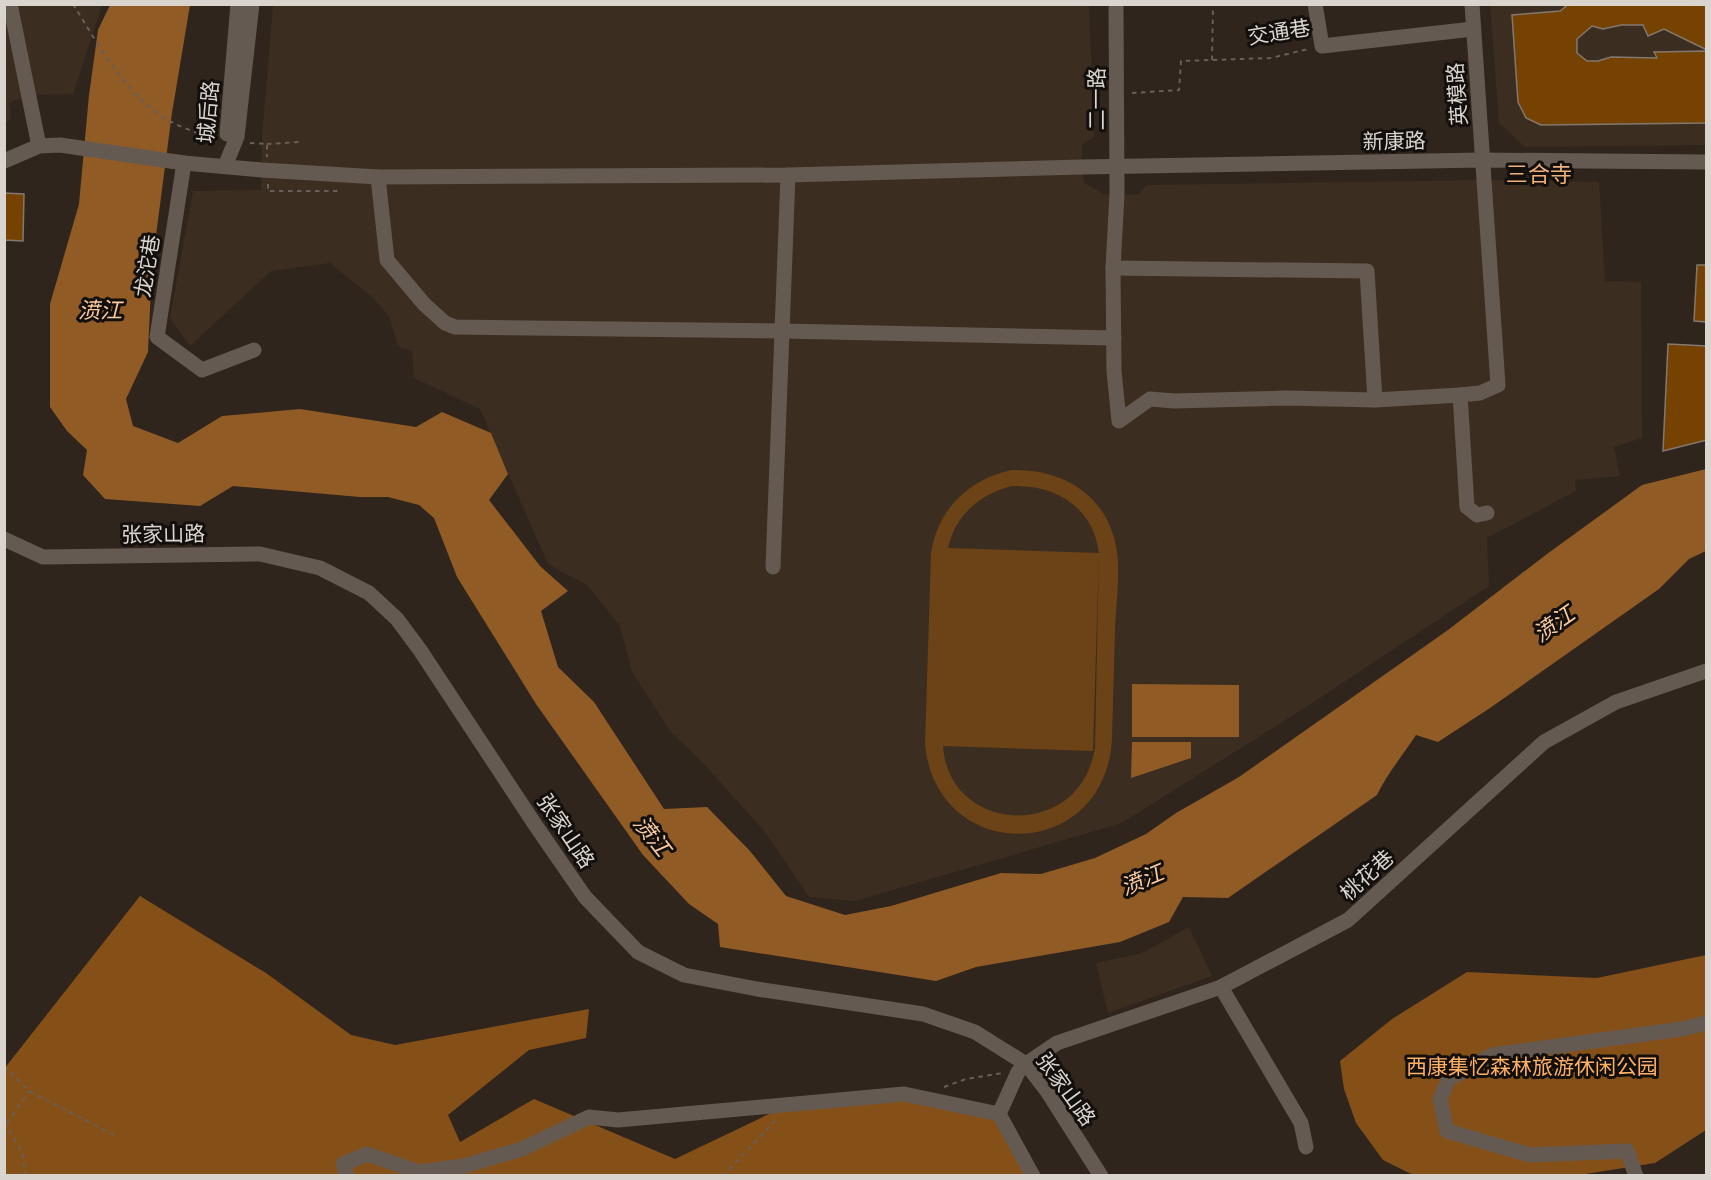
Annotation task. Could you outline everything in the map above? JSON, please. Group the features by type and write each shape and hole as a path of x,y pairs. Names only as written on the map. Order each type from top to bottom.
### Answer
{"street":[{"path":"4,161 39,146 10,4"},
{"name":"城后路","path":"225,166 238,4"},
{"name":"城后路","path":"225,166 237,137 252,4"},
{"name":"二一路","path":"1116,4 1117,194 1113,268 1114,371 1119,421 1150,399 1174,401 1287,398 1374,400"},
{"path":"1315,4 1322,46"},
{"name":"英模路","path":"1460,395 1480,393 1498,385 1472,4"},
{"name":"交通巷","path":"1322,46 1473,29"},
{"name":"新康路","path":"39,146 60,145 184,163 378,177 788,176 1082,167 1482,160 1707,162"},
{"name":"龙沱巷","path":"184,163 157,337 202,370 254,350"},
{"path":"773,567 788,176"},
{"path":"378,177 387,260 423,304 445,323 455,327 1114,338"},
{"path":"1113,268 1367,271 1374,400 1460,395 1467,507 1477,515 1487,513"},
{"name":"张家山路","path":"4,538 43,557 260,554 320,568 369,593 397,619 409,635 585,897 638,952 684,975 757,989 923,1014 975,1032 1047,1090 1101,1176"},
{"name":"桃花巷","path":"1022,1068 1057,1043 1221,987 1348,920 1544,742 1616,702 1707,670"},
{"path":"1221,987 1301,1123 1306,1147"},
{"path":"1636,1176 1627,1151 1530,1155 1447,1131 1440,1099 1449,1079 1492,1055 1682,1029 1707,1023"},
{"path":"999,1114 1022,1068"},
{"path":"347,1176 343,1164 368,1154 418,1172 464,1166 522,1149 589,1117 618,1119 904,1094 999,1114 1033,1176"}],"path":[{"path":"73,4 105,55 135,93 163,118 220,141"},
{"path":"1212,60 1213,4"},
{"name":"交通巷","path":"1117,93 1179,90 1181,61 1271,58 1322,46"},
{"path":"243,143 299,142"},
{"path":"267,144 268,168"},
{"path":"268,179 268,191 339,191"},
{"path":"4,1066 29,1091 114,1135"},
{"path":"947,1086 966,1079 1022,1068"},
{"path":"25,1176 22,1152 6,1123 29,1091"},
{"path":"723,1176 792,1103"}],"shaded area":[{"path":"5,5 102,5 73,94 28,95 9,103 11,118 5,124"},
{"path":"273,5 1089,5 1094,137 1082,145 1082,167 1084,183 1104,194 1138,195 1147,185 1483,180 1599,182 1605,281 1641,282 1642,438 1614,447 1620,476 1575,480 1576,491 1487,538 1489,586 1306,707 1122,823 855,901 809,897 765,832 705,765 671,732 632,672 620,626 588,586 548,564 480,409 414,378 412,352 398,346 389,316 373,298 330,263 271,271 190,346 170,318 193,191 261,190 262,138"},
{"path":"1490,5 1706,5 1706,145 1525,147 1499,123"},
{"path":"1011,470 1029,471 1064,479 1078,488 1092,499 1102,512 1111,528 1117,556 1112,739 1102,780 1081,810 1053,827 1020,834 987,829 958,812 936,784 925,744 931,553 935,537 940,523 957,499 981,481","holes":["1012,486 1028,486 1057,494 1080,511 1089,523 1099,553 948,548 957,525 971,507 980,500","1099,553 1095,746 1085,777 1067,799 1043,811 1017,815 991,811 968,797 951,776 943,746 1093,751"]},
{"path":"1189,927 1212,976 1108,1013 1096,963 1142,953"}],"green space":[{"path":"140,896 266,973 351,1035 395,1045 589,1009 586,1038 529,1050 448,1115 460,1142 534,1099 675,1159 792,1103 904,1094 999,1114 1033,1175 5,1175 4,1069"},
{"name":"西康集忆森林旅游休闲公园","path":"1706,955 1706,1130 1655,1163 1579,1175 1413,1175 1383,1160 1356,1123 1344,1089 1340,1061 1392,1019 1467,972 1597,978"}],"water":[{"name":"𣸣江","path":"110,5 190,5 172,113 152,266 148,352 126,399 133,426 178,443 222,416 300,409 416,427 442,412 491,433 508,474 489,500 540,566 568,591 541,611 558,667 594,702 664,809 707,807 750,851 786,896 845,915 891,906 1001,873 1041,874 1095,858 1146,834 1176,813 1239,777 1448,630 1642,485 1706,469 1706,551 1689,559 1659,589 1438,742 1416,735 1377,795 1228,898 1183,897 1169,922 1120,942 976,967 936,981 720,947 718,924 689,904 643,855 536,704 457,577 434,518 419,505 388,497 360,497 233,486 200,506 105,499 83,475 87,450 67,431 50,407 50,304 79,204 89,95 98,30"},
{"path":"1132,684 1239,685 1239,737 1132,737"},
{"path":"1132,742 1191,742 1191,758 1131,778"}],"building":[{"path":"1569,4 1707,4 1707,50 1664,29 1648,36 1643,25 1621,25 1603,29 1592,26 1577,39 1577,53 1587,61 1598,61 1611,57 1657,58 1654,52 1707,51 1707,123 1541,125 1526,118 1518,102 1512,15 1560,11"},
{"path":"4,193 24,194 23,241 4,240"},
{"path":"1697,265 1707,265 1707,322 1694,321"},
{"path":"1668,344 1707,346 1707,440 1663,451"}],"district":[{"name":"三合寺","path":"1539,174"}]}
